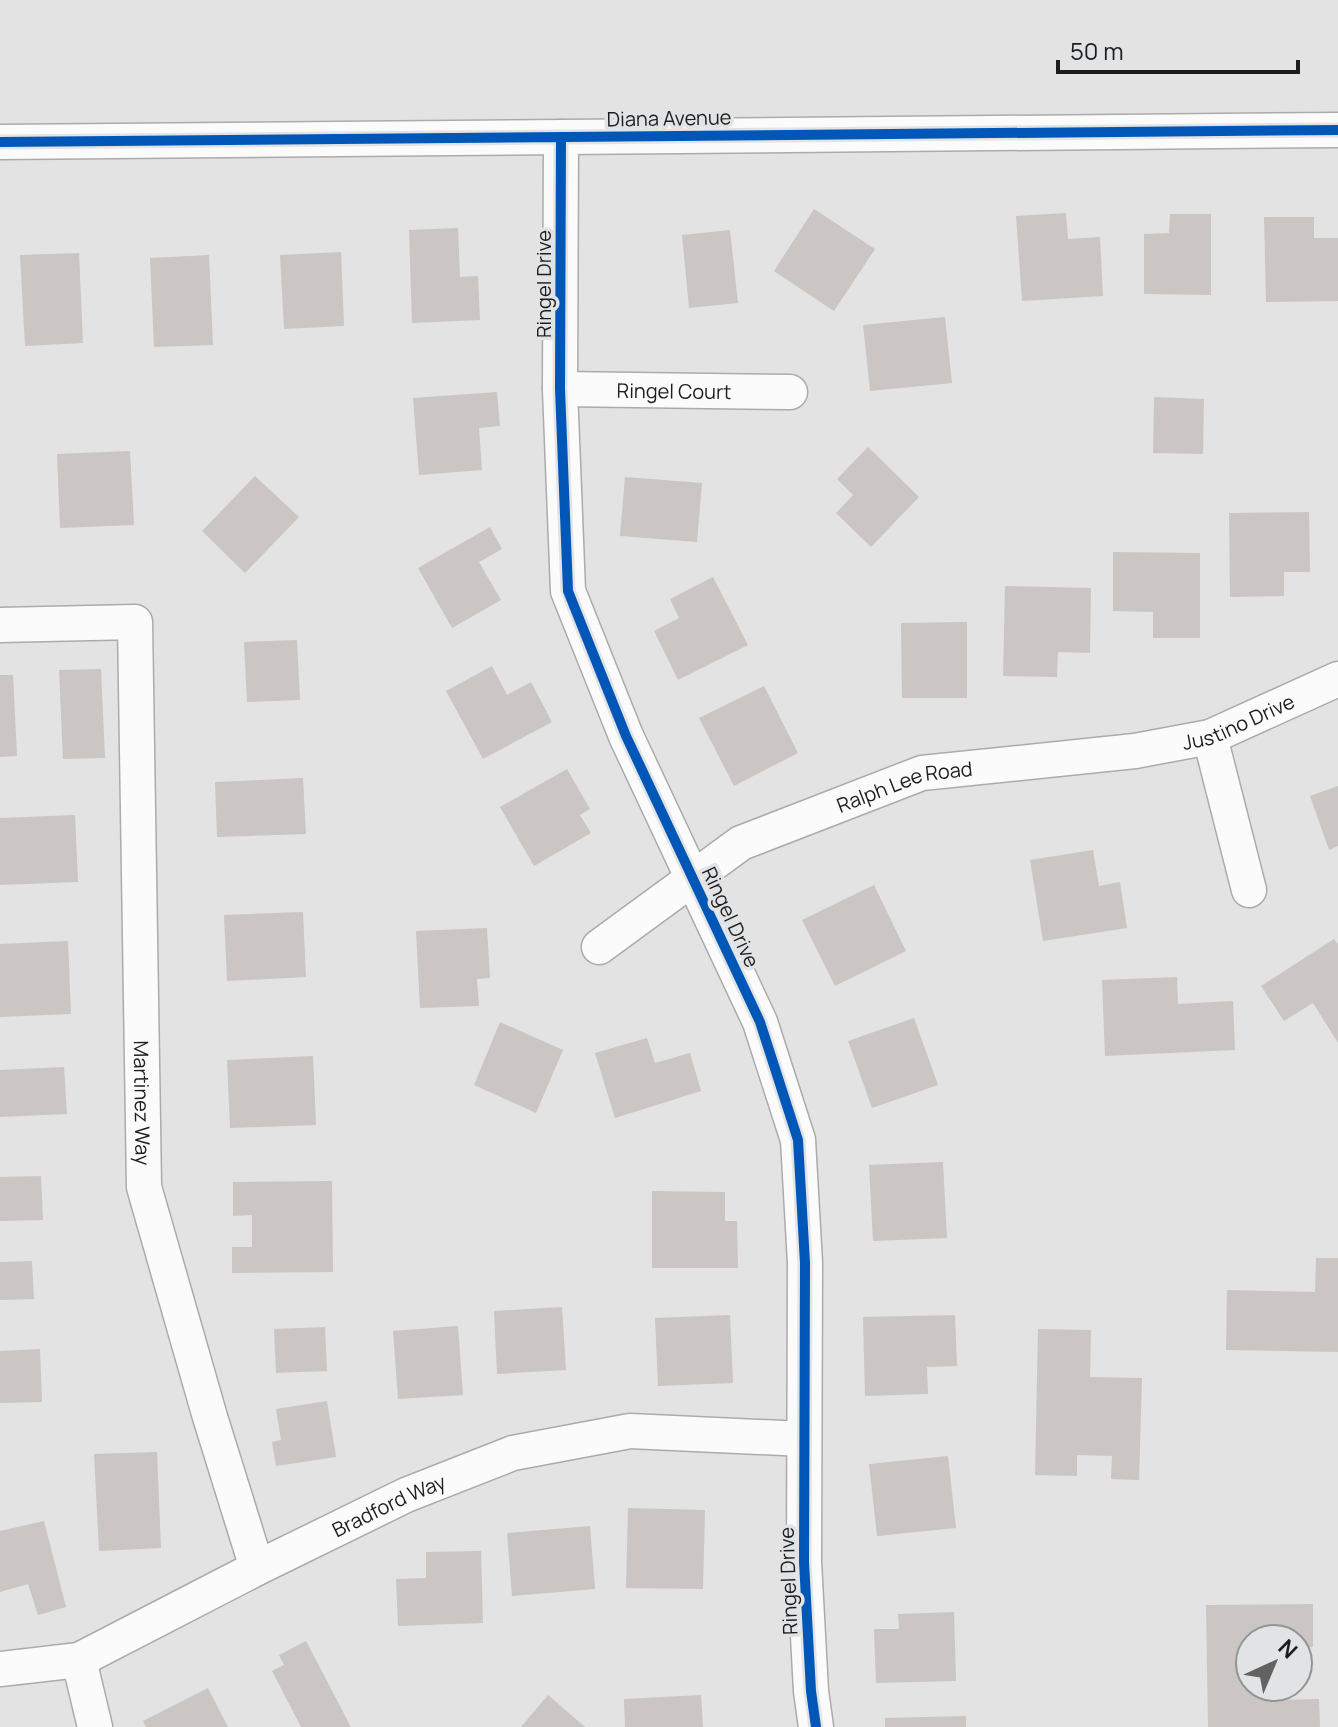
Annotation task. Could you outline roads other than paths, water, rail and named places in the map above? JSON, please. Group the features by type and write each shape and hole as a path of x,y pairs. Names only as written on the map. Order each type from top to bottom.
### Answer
{"street":[{"name":"Diana Avenue","path":"0,142 1338,130"},
{"name":"Ringel Drive","path":"561,137 560,389 568,591 626,736 760,1022 798,1140 805,1263 804,1562 816,1727"},
{"name":"Ringel Court","path":"560,389 790,392"},
{"name":"Martinez Way","path":"0,625 135,622 144,1187 257,1568"},
{"name":"Justino Drive","path":"1135,751 1210,737 1338,679"},
{"path":"1210,737 1249,890"},
{"name":"Ralph Lee Road","path":"599,947 741,843 922,773 1135,751"},
{"name":"Bradford Way","path":"0,1669 79,1660 406,1495 513,1453 630,1431 803,1439"},
{"path":"79,1660 95,1727"}]}
